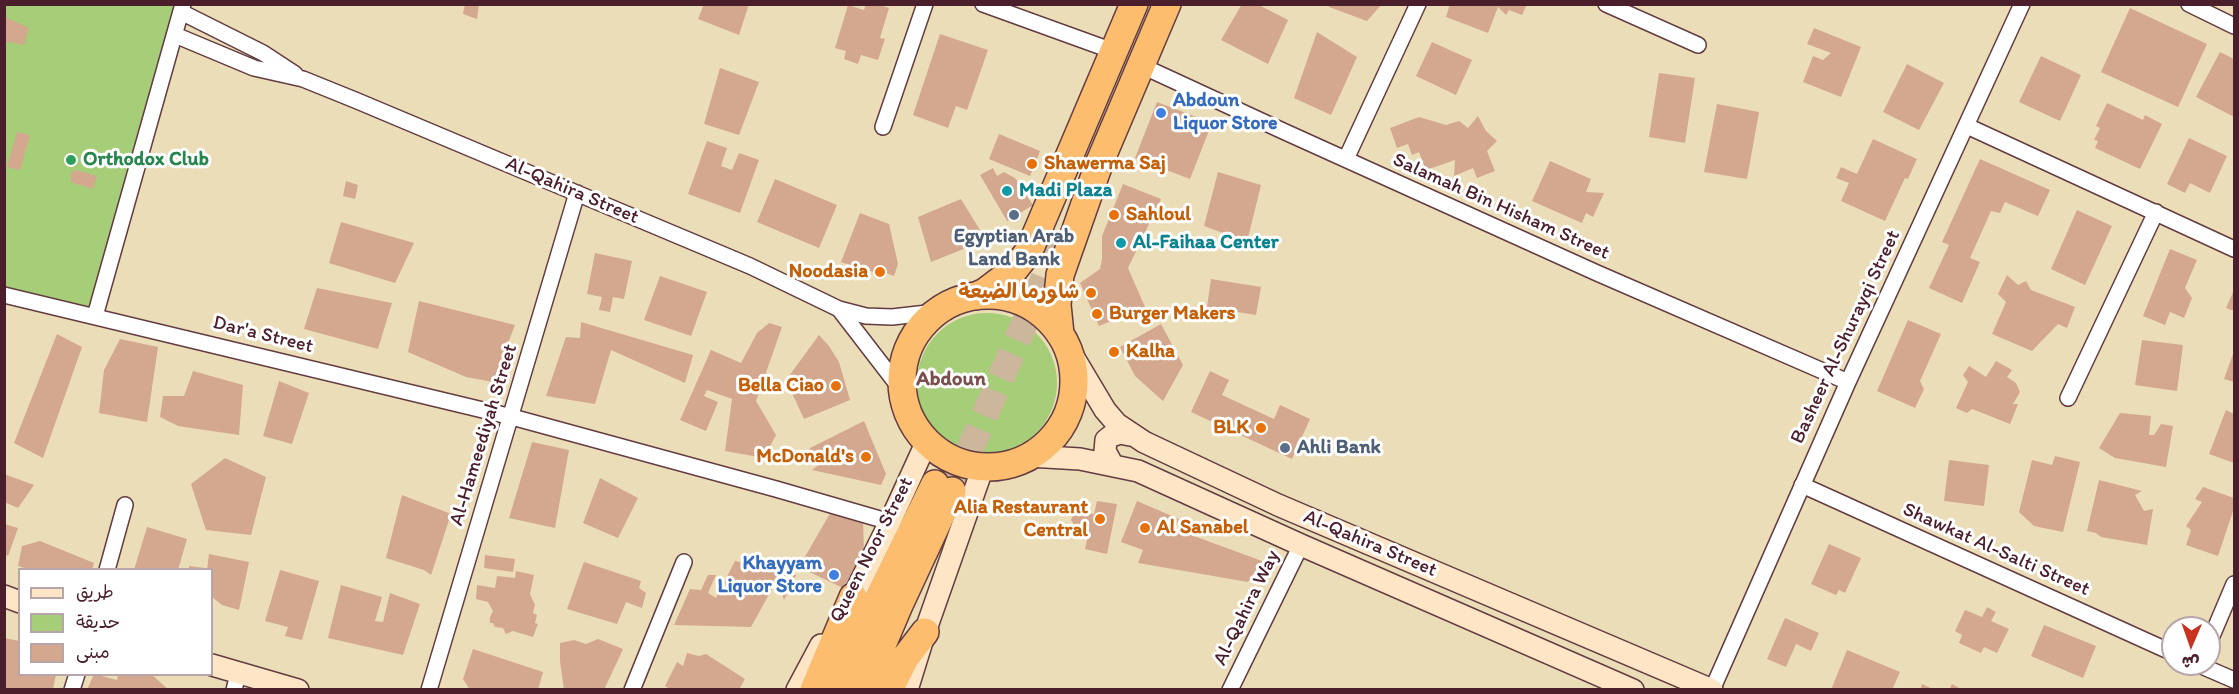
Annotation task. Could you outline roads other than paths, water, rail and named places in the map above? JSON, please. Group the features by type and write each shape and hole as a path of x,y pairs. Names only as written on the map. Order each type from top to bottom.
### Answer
{"highway":[{"path":"1134,4 1029,251 1014,270 985,292 955,302 936,312 920,328 909,348 903,370 903,392 910,418 927,441 943,454 962,463 983,467 999,466 1029,456 1049,441 1065,421 1073,397 1074,372 1064,341 1057,305 1060,275 1099,164 1167,4"},
{"path":"976,296 1001,296 1024,303 1044,316 1064,341"},
{"name":"Queen Noor Street","path":"825,683 879,598 943,488 899,605 863,690"},
{"path":"825,683 853,597"},
{"path":"898,682 925,632"}],"main road":[{"name":"Al-Qahira Street","path":"1064,341 1105,410 1130,435 1278,505 1712,690"},
{"path":"1112,464 1105,451 1106,440 1120,433 1130,435"},
{"name":"Queen Noor Street","path":"797,690 823,642 853,597 927,441"},
{"name":"Al-Qahira Street","path":"1029,456 1080,459 1138,471 1633,690"},
{"path":"925,632 983,467"},
{"path":"213,666 236,682 298,690"}],"street":[{"path":"883,127 925,4"},
{"path":"983,4 1113,51"},
{"path":"1346,159 1418,4"},
{"path":"1606,4 1698,45"},
{"name":"Basheer Al-Shurayqi Street","path":"1712,690 1848,382 2022,4"},
{"path":"2190,4 2235,26"},
{"path":"95,316 182,8"},
{"name":"Al-Qahira Street","path":"182,8 263,53 303,79"},
{"name":"Al-Qahira Street","path":"175,35 254,68 303,79 750,267 838,309 866,316 892,317 936,312"},
{"name":"Salamah Bin Hisham Street","path":"1140,64 1597,273 1848,382"},
{"path":"1967,126 2235,249"},
{"name":"Al-Hameediyah Street","path":"429,690 577,193"},
{"path":"2068,398 2156,212"},
{"name":"Dar'a Street","path":"4,295 512,417 890,522"},
{"name":"Al-Qahira Street","path":"838,309 903,392"},
{"name":"Shawkat Al-Salti Street","path":"1802,485 2161,648"},
{"path":"108,568 125,505"},
{"name":"Al-Qahira Way","path":"1230,690 1301,545"},
{"path":"632,690 684,562"},
{"path":"2221,616 2235,584"},
{"path":"2221,674 2235,680"}],"tunnel":[{"path":"952,491 1061,239"}],"place":[{"name":"Abdoun Liquor Store","path":"1161,113"},
{"name":"Orthodox Club","path":"71,160"},
{"name":"Shawerma Saj","path":"1032,164"},
{"name":"Madi Plaza","path":"1007,191"},
{"name":"Egyptian Arab Land Bank","path":"1014,215"},
{"name":"Sahloul","path":"1114,215"},
{"name":"Al-Faihaa Center","path":"1121,243"},
{"name":"Noodasia","path":"880,272"},
{"name":"شاورما الضيعة","path":"1091,293"},
{"name":"Burger Makers","path":"1097,314"},
{"name":"Kalha","path":"1114,352"},
{"name":"Bella Ciao","path":"836,386"},
{"name":"BLK","path":"1261,428"},
{"name":"Ahli Bank","path":"1285,448"},
{"name":"McDonald's","path":"866,457"},
{"name":"Alia Restaurant Central","path":"1100,519"},
{"name":"Al Sanabel","path":"1145,528"},
{"name":"Khayyam Liquor Store","path":"834,575"}],"district":[{"name":"Abdoun","path":"951,380"}]}
